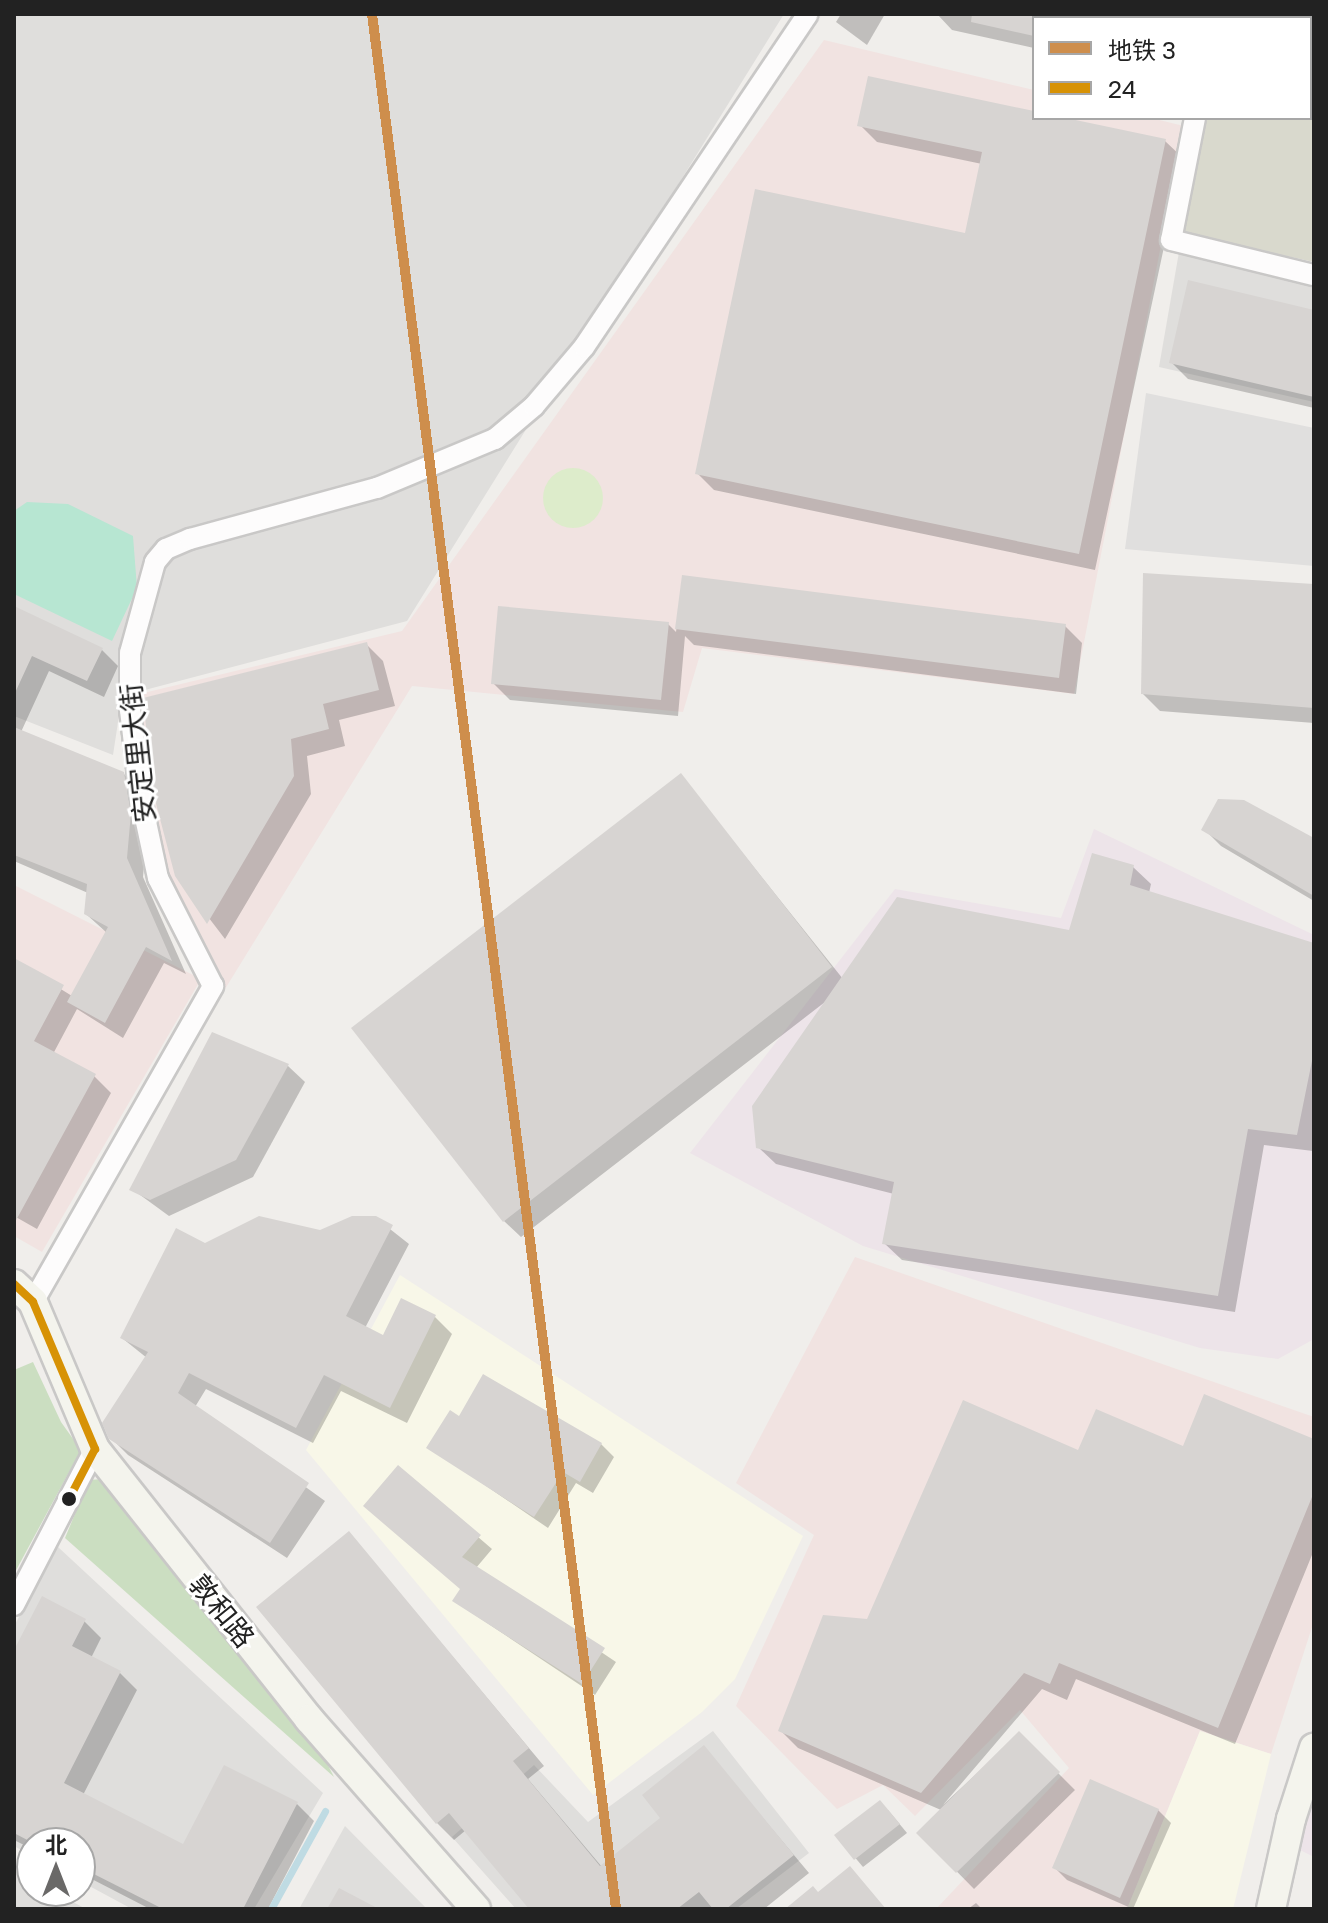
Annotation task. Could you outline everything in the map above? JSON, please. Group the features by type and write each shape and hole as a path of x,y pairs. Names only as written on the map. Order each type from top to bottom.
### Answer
{"street":[{"name":"安定里大街","path":"24,1293 213,986 158,878 140,794 130,710 130,653 155,562 166,549 190,539 377,488 474,450 534,406 584,347 808,14"},
{"path":"1195,120 1171,240 1314,275"},
{"name":"敦和路","path":"24,1293 95,1449 309,1719 476,1909"},
{"path":"14,1605 95,1449"},
{"path":"1271,1909 1291,1819 1314,1748"}],"shaded area":[{"path":"14,14 784,14 407,621 122,696 113,755 14,716"},
{"path":"1314,14 1314,262 1181,233 1206,120 1312,120 1312,16 1228,16"},
{"path":"824,40 1032,90 1032,120 1159,120 1184,126 1074,694 702,648 683,712 412,686 225,989 203,962 154,850 131,696 402,631"},
{"path":"1179,252 1314,285 1314,402 1159,367"},
{"path":"1146,393 1314,428 1314,566 1125,549"},
{"path":"1094,829 1314,935 1314,1339 1278,1359 1200,1348 863,1246 690,1153 895,889 1061,918"},
{"path":"14,885 201,979 42,1252 14,1236"},
{"path":"855,1257 1314,1417 1314,1621 1271,1754 1200,1731 1127,1909 936,1909 1069,1768 1020,1710 915,1816 883,1785 837,1809 736,1706 814,1535 736,1483"},
{"path":"400,1275 803,1536 735,1679 702,1712 593,1795 306,1450"},
{"path":"58,1547 323,1793 254,1909 132,1909 96,1890 96,1827 16,1827 14,1846 14,1626"},
{"path":"713,1731 809,1853 736,1909 516,1909 452,1837 534,1765 588,1822"},
{"path":"1200,1731 1271,1754 1233,1909 1127,1909"},
{"path":"1314,1794 1314,1857 1298,1849"},
{"path":"345,1826 427,1909 299,1909"},
{"path":"14,1870 16,1907 86,1909 14,1909"}],"green space":[{"path":"573,468 585,470 594,477 601,486 601,510 594,519 585,526 573,528 561,526 552,519 545,510 543,498 545,486 552,477 561,470"},
{"path":"27,502 68,504 133,536 137,588 112,641 14,594 14,511"},
{"path":"33,1362 61,1422 81,1450 14,1574 14,1370"},
{"path":"103,1479 309,1728 334,1777 65,1538 89,1480"}],"building":[{"path":"972,14 1034,14 1032,36 971,22"},
{"path":"868,76 1032,111 1032,120 1076,120 1166,139 1079,554 695,474 755,189 965,233 982,152 857,126"},
{"path":"1188,280 1314,310 1314,397 1169,363"},
{"path":"1143,573 1314,584 1314,708 1141,694"},
{"path":"682,575 1066,624 1059,678 675,629"},
{"path":"14,606 103,648 87,681 32,656 14,695"},
{"path":"498,606 669,622 661,700 491,684"},
{"path":"367,642 379,690 323,704 329,729 291,739 294,776 207,924 175,876 153,792 143,698"},
{"path":"14,727 124,772 131,813 127,858 172,961 146,947 105,1023 67,1002 108,927 84,914 87,884 14,855"},
{"path":"681,773 832,967 503,1222 351,1028"},
{"path":"1218,799 1244,800 1314,838 1314,896 1201,830"},
{"path":"1092,853 1134,865 1130,885 1314,943 1314,1051 1297,1135 1248,1129 1218,1296 882,1244 894,1182 756,1148 752,1106 897,897 1069,930"},
{"path":"14,958 64,985 34,1041 96,1074 14,1224"},
{"path":"212,1032 289,1064 236,1160 150,1200 129,1190"},
{"path":"259,1216 320,1230 352,1216 376,1216 393,1225 346,1316 383,1335 401,1298 436,1315 390,1408 324,1375 296,1428 189,1373 178,1393 309,1483 270,1543 109,1439 102,1423 148,1352 120,1338 176,1228 205,1243"},
{"path":"483,1374 602,1443 580,1482 563,1472 534,1517 426,1448 450,1410 459,1416"},
{"path":"1204,1394 1314,1439 1314,1492 1218,1728 1059,1663 1050,1684 1024,1673 921,1793 778,1731 823,1615 867,1619 963,1400 1078,1450 1096,1409 1183,1446"},
{"path":"398,1465 481,1535 462,1557 605,1648 582,1684 452,1601 460,1589 363,1506"},
{"path":"349,1531 529,1748 513,1761 600,1866 660,1818 642,1795 704,1745 794,1855 726,1909 713,1909 699,1892 677,1909 529,1909 449,1813 436,1824 256,1607"},
{"path":"42,1596 86,1619 72,1646 121,1671 64,1783 183,1844 224,1765 298,1802 243,1909 163,1909 96,1875 96,1827 16,1827 14,1833 14,1650"},
{"path":"1019,1731 1060,1772 956,1873 916,1833"},
{"path":"1090,1779 1159,1809 1120,1898 1052,1868"},
{"path":"880,1800 900,1824 854,1860 834,1835"},
{"path":"850,1866 886,1909 785,1909 813,1886 818,1892"},
{"path":"339,1888 379,1909 327,1909"}],"waterway":[{"path":"271,1909 325,1811"}],"metro line":[{"name":"3","path":"372,14 616,1909"}],"transit line":[{"name":"24","path":"14,1284 33,1302 95,1449 69,1499"}]}
